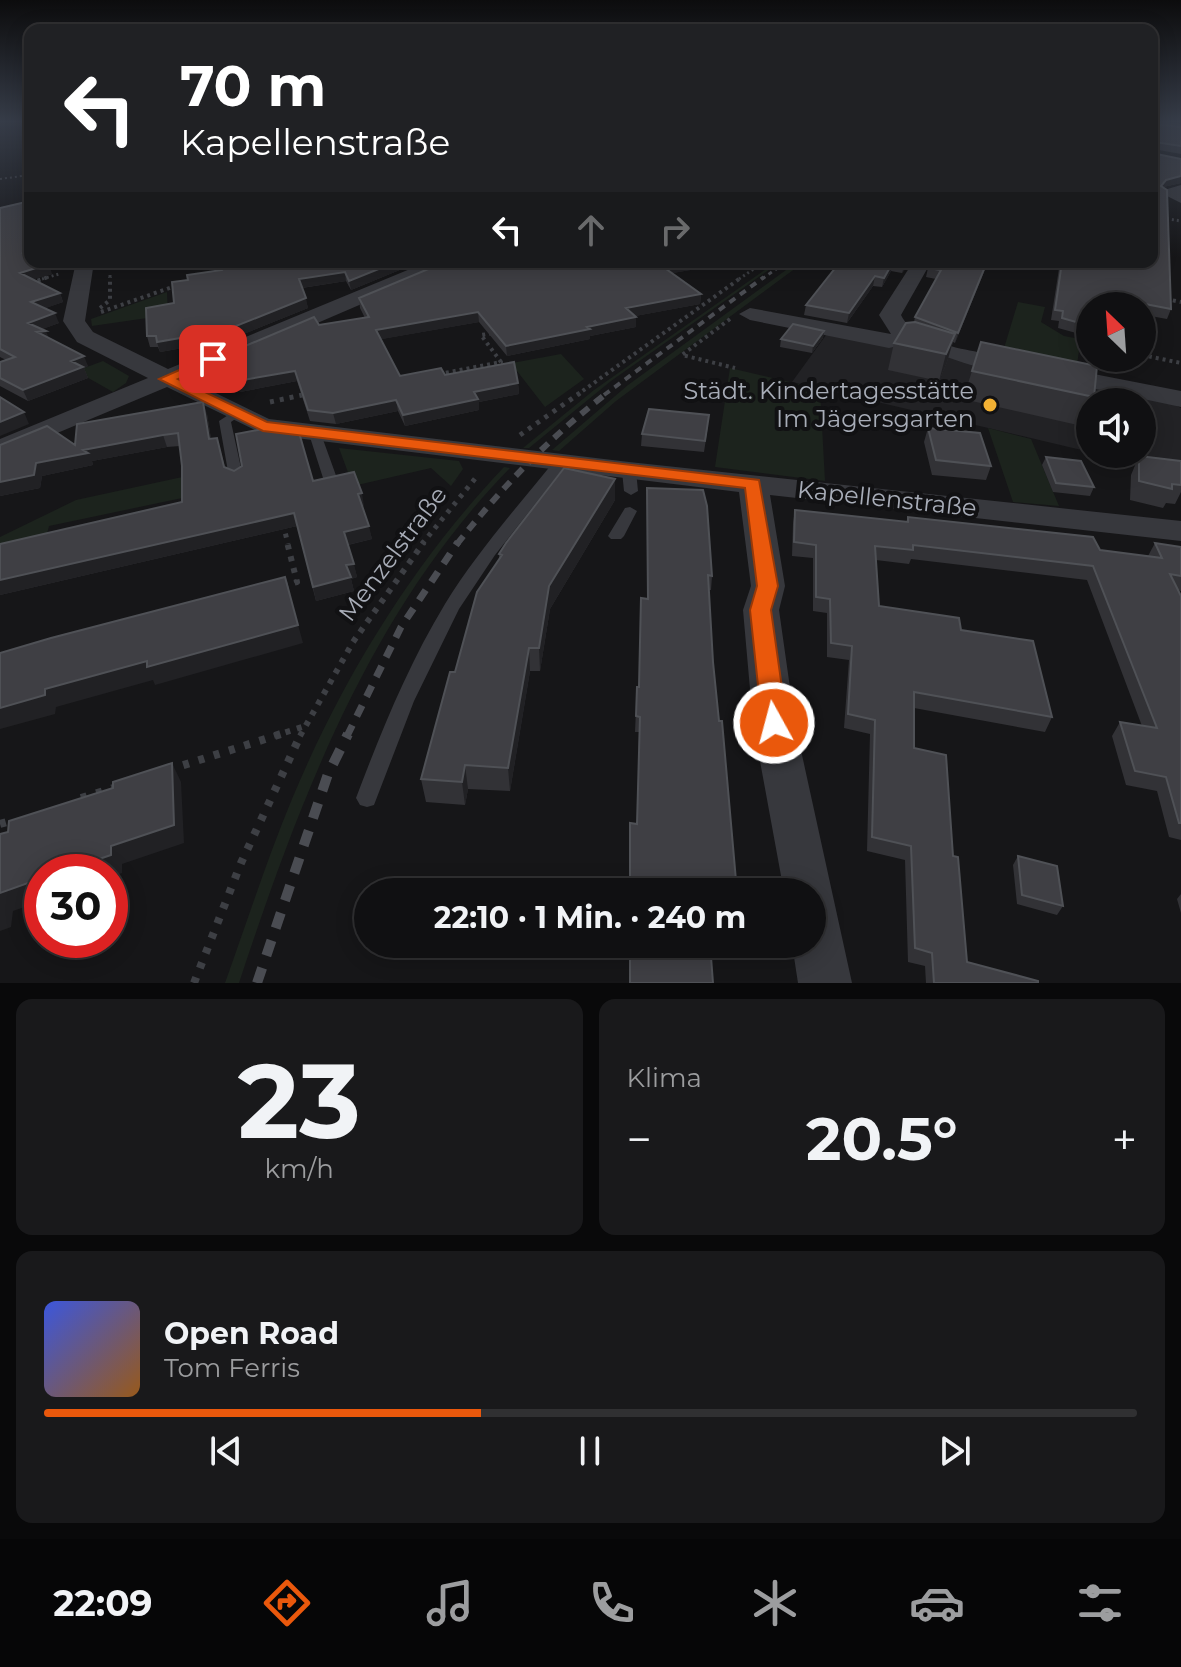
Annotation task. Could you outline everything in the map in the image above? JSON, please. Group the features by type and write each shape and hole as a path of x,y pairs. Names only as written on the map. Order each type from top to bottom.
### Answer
{"street":[{"path":"74,321 84,268"},
{"path":"0,449 429,268"},
{"path":"918,268 890,315 894,327 909,338 956,353 1181,399"},
{"path":"750,314 889,341 909,338"},
{"name":"Kapellenstraße","path":"74,321 85,337 263,426 561,462 630,481 753,484 1181,531"},
{"path":"753,484 768,586 761,610 774,723 806,878"},
{"path":"821,958 825,983"}],"lane":[{"path":"232,412 225,421 236,477"},
{"path":"315,434 331,481"},
{"path":"367,798 401,711 451,608 511,523 561,462"},
{"path":"616,536 630,511"}],"path":[{"path":"0,179 24,176"},
{"path":"1161,218 1181,221"},
{"path":"28,284 74,268"},
{"path":"213,273 223,268"},
{"name":"Menzelstraße","path":"194,983 254,830 302,727 360,625 432,530 498,454 634,352 755,268"},
{"path":"74,321 184,283"},
{"path":"1156,298 1181,302"},
{"path":"735,368 682,355 735,315 750,314"},
{"path":"426,377 501,362 481,335 496,332"},
{"path":"1156,358 1181,363"},
{"path":"232,412 318,392"},
{"path":"267,590 297,582 281,515"},
{"path":"151,776 302,727"},
{"path":"75,800 121,785"},
{"path":"0,824 30,815"}],"shaded area":[{"path":"771,268 611,381 529,448 523,448 594,390"},
{"path":"789,268 796,268 616,401 559,451 552,450 628,385"},
{"path":"167,292 168,315 92,326 91,319"},
{"path":"1018,302 1045,307 1041,322 1064,336 1076,338 1076,373 1001,358"},
{"name":"Städt. Kindertagesstätte Im Jägersgarten","path":"829,331 1102,388 1076,388 1076,449 792,382"},
{"path":"561,354 584,379 545,407 517,371 501,374 495,366"},
{"path":"103,361 129,376 126,383 113,392 76,371"},
{"path":"730,368 820,389 825,481 715,467"},
{"name":"Städt. Kindertagesstätte Im Jägersgarten","path":"1156,399 1181,408 1181,473 1156,467"},
{"path":"988,428 1031,439 1059,506 1013,502"},
{"path":"339,448 459,461 463,469 451,486 431,468 353,486"},
{"path":"504,467 510,468 461,523 418,582 379,645 345,709 315,776 239,983 225,983 283,822 312,754 357,666 410,582"},
{"path":"187,476 187,497 49,526 47,534 0,544 0,537 76,500"}],"building":[{"path":"1158,166 1181,166 1181,176 1166,180 1161,186 1167,190 1171,309 1156,306 1156,292 1076,292 1076,322 1062,318 1063,311 1055,310 1061,268 1158,268"},
{"path":"24,202 24,268 36,268 20,273 60,293 31,302 55,313 28,323 46,331 37,332 84,356 71,361 83,367 23,390 0,378 0,362 15,357 0,349 0,208"},
{"path":"381,268 349,281 345,272 299,279 306,298 226,330 157,342 156,336 147,336 146,308 174,303 172,282 188,280 187,275 222,270"},
{"path":"431,268 665,268 701,294 626,308 636,317 506,346 478,312 376,330 400,376 441,368 445,375 514,362 518,383 474,392 478,399 403,415 396,400 333,413 308,410 295,371 237,381 231,352 314,317 319,325 369,317 359,298"},
{"path":"835,268 890,268 884,278 875,276 849,313 806,305"},
{"path":"928,268 985,268 958,333 915,317 941,270"},
{"path":"915,322 955,334 946,354 894,343 906,323"},
{"path":"793,324 824,331 813,346 781,339"},
{"path":"981,342 1076,362 1076,372 1096,372 1095,388 1076,388 1076,393 972,371"},
{"path":"0,397 24,412 0,422"},
{"path":"203,402 209,439 217,438 224,467 234,471 242,466 236,434 274,427 298,429 313,481 354,472 369,526 344,532 354,564 346,565 351,577 313,587 294,513 0,580 0,544 182,502 182,466 178,433 83,450 88,453 36,463 34,475 0,482 0,445 47,426 75,445 77,424"},
{"path":"649,409 709,415 705,441 642,434"},
{"path":"928,428 980,433 991,466 936,460"},
{"path":"1046,457 1076,460 1076,468 1084,468 1094,487 1056,483"},
{"path":"1156,458 1181,461 1181,485 1172,484 1172,489 1139,481 1139,468 1156,468"},
{"path":"564,468 615,479 549,586 539,648 529,648 508,768 465,765 462,782 421,779 450,672 455,672 477,592 502,555 499,554 506,543"},
{"path":"647,488 703,490 712,576 708,575 713,662 719,721 722,721 736,878 630,878 630,823 637,824 640,717 636,716 641,598 648,599"},
{"path":"795,510 908,522 908,517 1093,537 1100,550 1162,558 1155,543 1181,547 1181,576 1170,574 1181,596 1179,823 1166,777 1135,771 1120,722 1157,728 1093,566 913,545 913,550 875,546 879,606 959,618 961,630 1033,641 1052,717 914,692 914,748 946,755 953,856 958,857 967,962 1038,983 934,983 932,953 915,948 911,846 872,837 875,720 848,714 852,646 831,643 830,599 816,597 816,545 794,542"},
{"path":"285,577 298,625 147,667 147,661 45,689 45,695 0,708 0,653"},
{"path":"172,763 174,825 111,846 111,854 24,854 24,884 0,893 0,834 8,832 9,821 113,788 113,782"},
{"path":"1018,856 1057,866 1063,906 1022,895"},
{"path":"630,958 711,958 713,983 630,983"}],"railway":[{"path":"762,279 778,268"},
{"path":"604,395 764,277"},
{"path":"457,544 527,464 607,393"},
{"path":"347,736 401,627 458,542"},
{"path":"257,983 328,774 347,736"}],"place":[{"name":"Städt. Kindertagesstätte Im Jägersgarten","path":"990,405"}],"route":[{"path":"213,359 166,379 263,426 753,484 768,586 761,610 774,723"}]}
